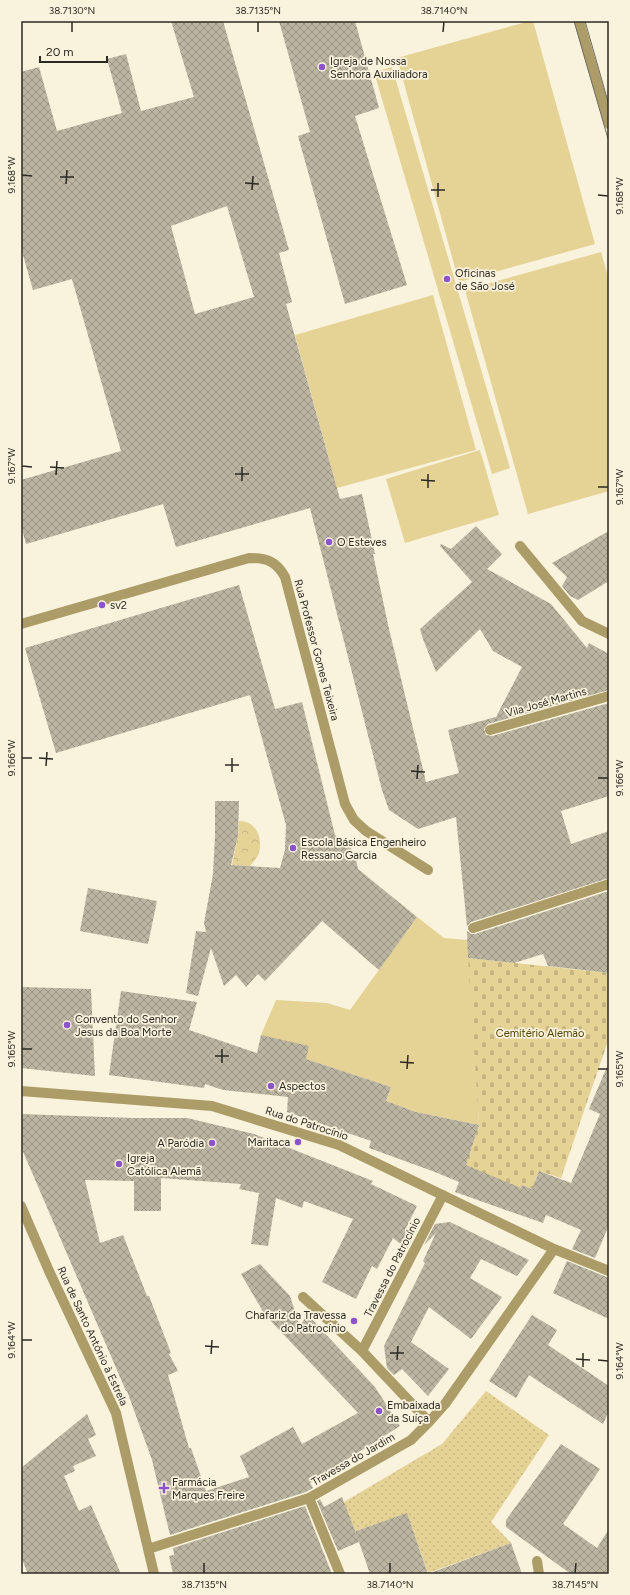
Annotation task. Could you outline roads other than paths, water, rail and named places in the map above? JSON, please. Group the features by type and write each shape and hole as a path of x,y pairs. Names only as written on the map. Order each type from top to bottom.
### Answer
{"street":[{"path":"579,21 609,124"},
{"path":"520,546 582,622 609,634"},
{"name":"Rua Professor Gomes Teixeira","path":"21,624 249,558 261,558 272,561 285,577 345,804 354,820 366,831 428,870"},
{"name":"Vila José Martins","path":"490,730 609,696"},
{"path":"473,928 609,884"},
{"name":"Rua do Patrocínio","path":"21,1091 212,1106 339,1145 554,1249 609,1271"},
{"name":"Travessa do Patrocínio","path":"362,1351 443,1195"},
{"name":"Rua de Santo António à Estrela","path":"21,1206 49,1271 116,1413 154,1574"},
{"name":"Travessa do Jardim","path":"148,1549 309,1498 411,1440 430,1422 445,1404 554,1249"},
{"path":"303,1297 362,1351 430,1422"},
{"path":"309,1498 340,1574"},
{"path":"537,1561 539,1574"}],"tram line":[{"path":"574,21 609,142"},
{"path":"585,21 609,105"}],"place":[{"name":"Igreja de Nossa Senhora Auxiliadora","path":"322,67"},
{"name":"Oficinas de São José","path":"447,279"},
{"name":"O Esteves","path":"329,542"},
{"name":"sv2","path":"102,605"},
{"name":"Escola Básica Engenheiro Ressano Garcia","path":"293,848"},
{"name":"Convento do Senhor Jesus da Boa Morte","path":"67,1025"},
{"name":"Aspectos","path":"271,1086"},
{"name":"Maritaca","path":"298,1142"},
{"name":"A Paródia","path":"212,1143"},
{"name":"Igreja Católica Alemã","path":"119,1164"},
{"name":"Chafariz da Travessa do Patrocínio","path":"354,1321"},
{"name":"Embaixada da Suíça","path":"379,1411"},
{"name":"Farmácia Marques Freire","path":"164,1488"}],"park label":[{"name":"Cemitério Alemão","path":"540,1033"}]}
